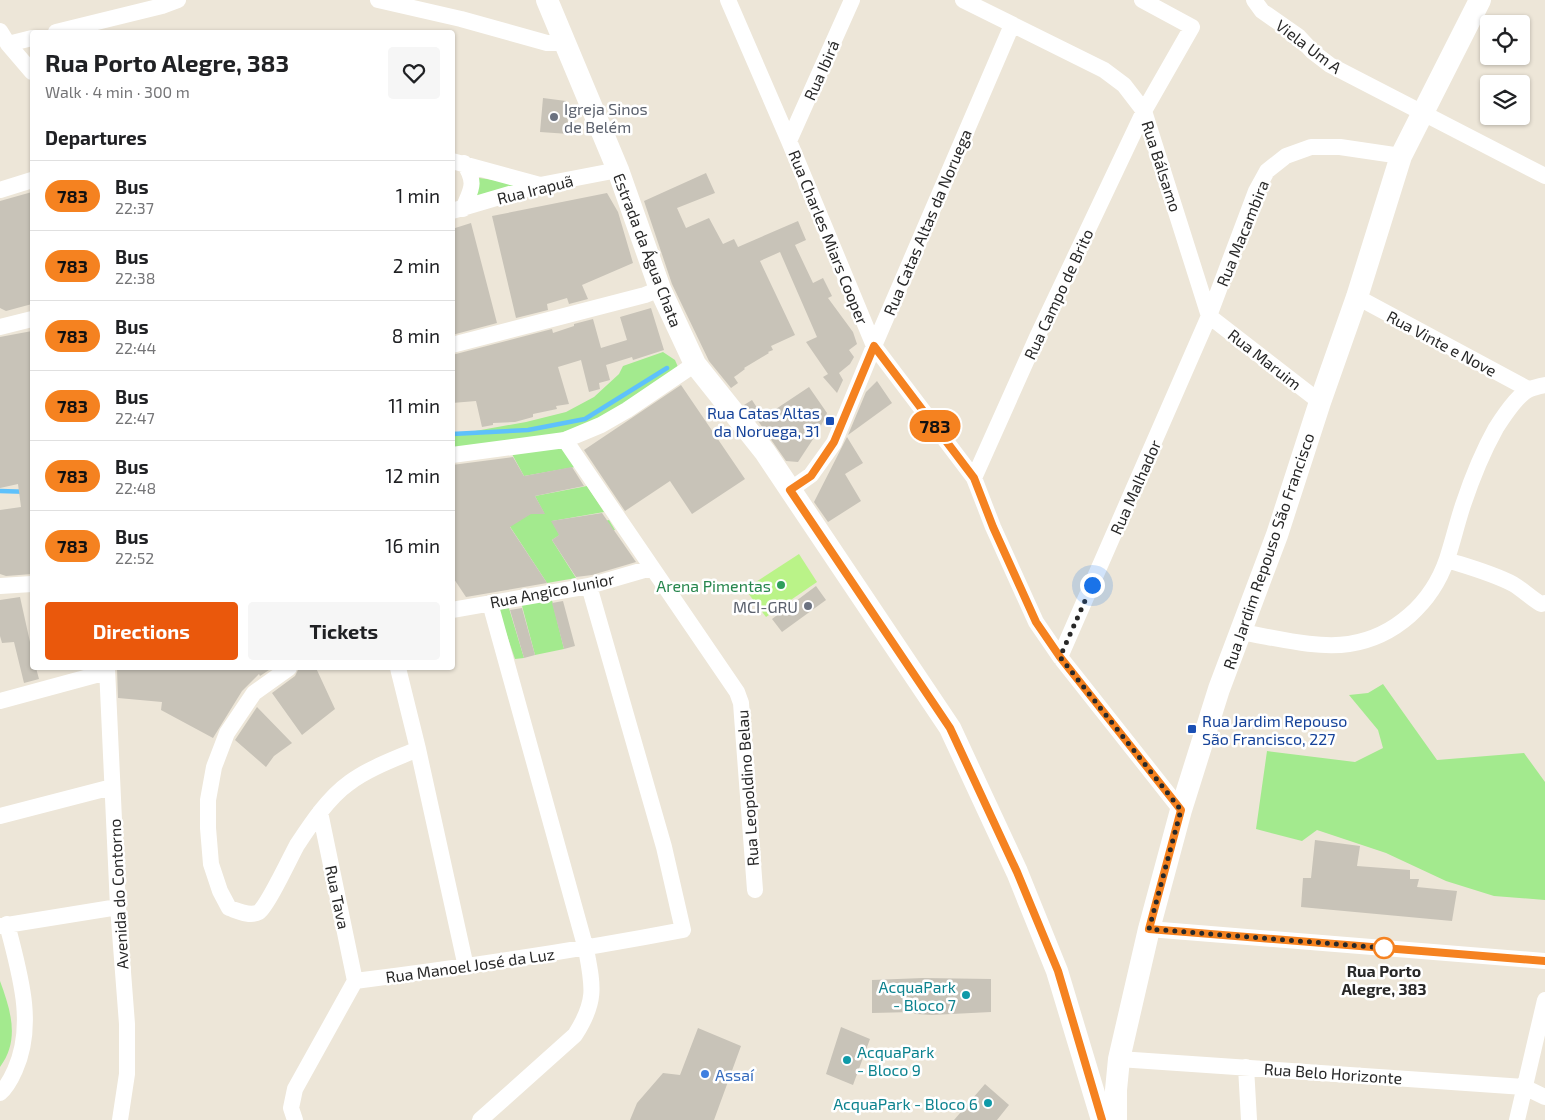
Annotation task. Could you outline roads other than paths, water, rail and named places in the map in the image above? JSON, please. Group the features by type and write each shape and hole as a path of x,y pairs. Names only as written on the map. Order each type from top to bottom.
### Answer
{"street":[{"path":"63,30 178,0"},
{"path":"378,0 410,4 547,43 564,43"},
{"name":"Estrada da Água Chata","path":"547,0 618,170 660,289 695,364 765,452 950,728 1017,872 1058,971 1102,1120"},
{"name":"Rua Charles Miars Cooper","path":"728,0 874,346 974,478 993,527 1036,622 1060,657 1181,810"},
{"name":"Rua Ibirá","path":"789,141 852,0"},
{"name":"Rua Bálsamo","path":"963,0 1104,70 1124,85 1144,111 1210,316"},
{"name":"Rua Campo de Brito","path":"974,478 1037,337 1144,111 1192,27 1142,0"},
{"name":"Viela Um A","path":"1254,0 1262,11 1298,36 1330,66 1545,176"},
{"name":"Rua Jardim Repouso São Francisco","path":"1116,1120 1118,1059 1149,929 1181,810 1219,689 1277,535 1401,156 1480,0"},
{"name":"Rua Catas Altas da Noruega","path":"790,490 811,476 834,442 1012,25"},
{"path":"4,38 30,38"},
{"path":"4,38 30,70"},
{"name":"Rua Macambira","path":"1210,316 1256,191 1267,171 1286,156 1311,147 1340,147 1401,156"},
{"path":"458,162 540,185"},
{"path":"458,162 471,174 472,185 458,210"},
{"name":"Rua Irapuã","path":"458,210 540,185 618,170"},
{"path":"0,190 30,181"},
{"path":"455,344 660,289"},
{"name":"Rua Vinte e Nove","path":"1356,297 1528,390"},
{"name":"Rua Maruim","path":"1210,316 1320,402"},
{"name":"Rua Malhador","path":"1060,657 1210,316"},
{"path":"0,327 30,320"},
{"path":"455,455 564,440 601,425 695,364"},
{"path":"1240,632 1317,644 1346,644 1368,640 1390,630 1411,615 1431,594 1447,560 1473,474 1505,412 1528,390 1545,385"},
{"name":"Rua Leopoldino Belau","path":"564,440 737,692 741,703 755,890"},
{"path":"1447,560 1511,583 1541,604 1545,603"},
{"name":"Rua Angico Junior","path":"455,609 589,586 651,568"},
{"path":"0,586 30,584"},
{"name":"Rua Manoel José da Luz","path":"355,981 466,967 683,930 664,847 589,586"},
{"path":"480,1120 575,1035 591,1004 593,983 586,948 490,603"},
{"path":"0,701 107,670"},
{"name":"Avenida do Contorno","path":"107,670 118,907 127,1024 127,1074 120,1120"},
{"path":"286,670 254,693 227,733 214,767 210,792 208,828 211,864 220,891 229,908 246,914 258,912 267,902 298,844 320,812 334,797 348,784 384,764 418,749"},
{"path":"398,670 418,749 466,967"},
{"path":"0,816 112,786"},
{"name":"Rua Tava","path":"320,812 355,981"},
{"path":"0,1092 5,1089 20,1058 25,1029 24,998 4,925 118,907"},
{"path":"1149,929 1545,961"},
{"path":"295,1120 291,1108 295,1089 355,981"},
{"path":"1517,1120 1545,1000"},
{"name":"Rua Belo Horizonte","path":"1118,1059 1524,1087 1545,1097"},
{"path":"1246,1067 1249,1120"}],"waterway":[{"path":"455,434 528,430 585,419 667,368"},
{"path":"0,491 30,492"}],"place":[{"name":"Igreja Sinos de Belém","path":"554,117"},
{"name":"Rua Catas Altas da Noruega, 31","path":"830,421"},
{"name":"Arena Pimentas","path":"781,585"},
{"name":"MCI-GRU","path":"808,606"},
{"name":"Rua Jardim Repouso São Francisco, 227","path":"1192,729"},
{"name":"Rua Porto Alegre, 383","path":"1384,948"},
{"name":"AcquaPark - Bloco 7","path":"966,995"},
{"name":"AcquaPark - Bloco 9","path":"847,1060"},
{"name":"Assaí","path":"705,1074"},
{"name":"AcquaPark - Bloco 6","path":"988,1103"}]}
